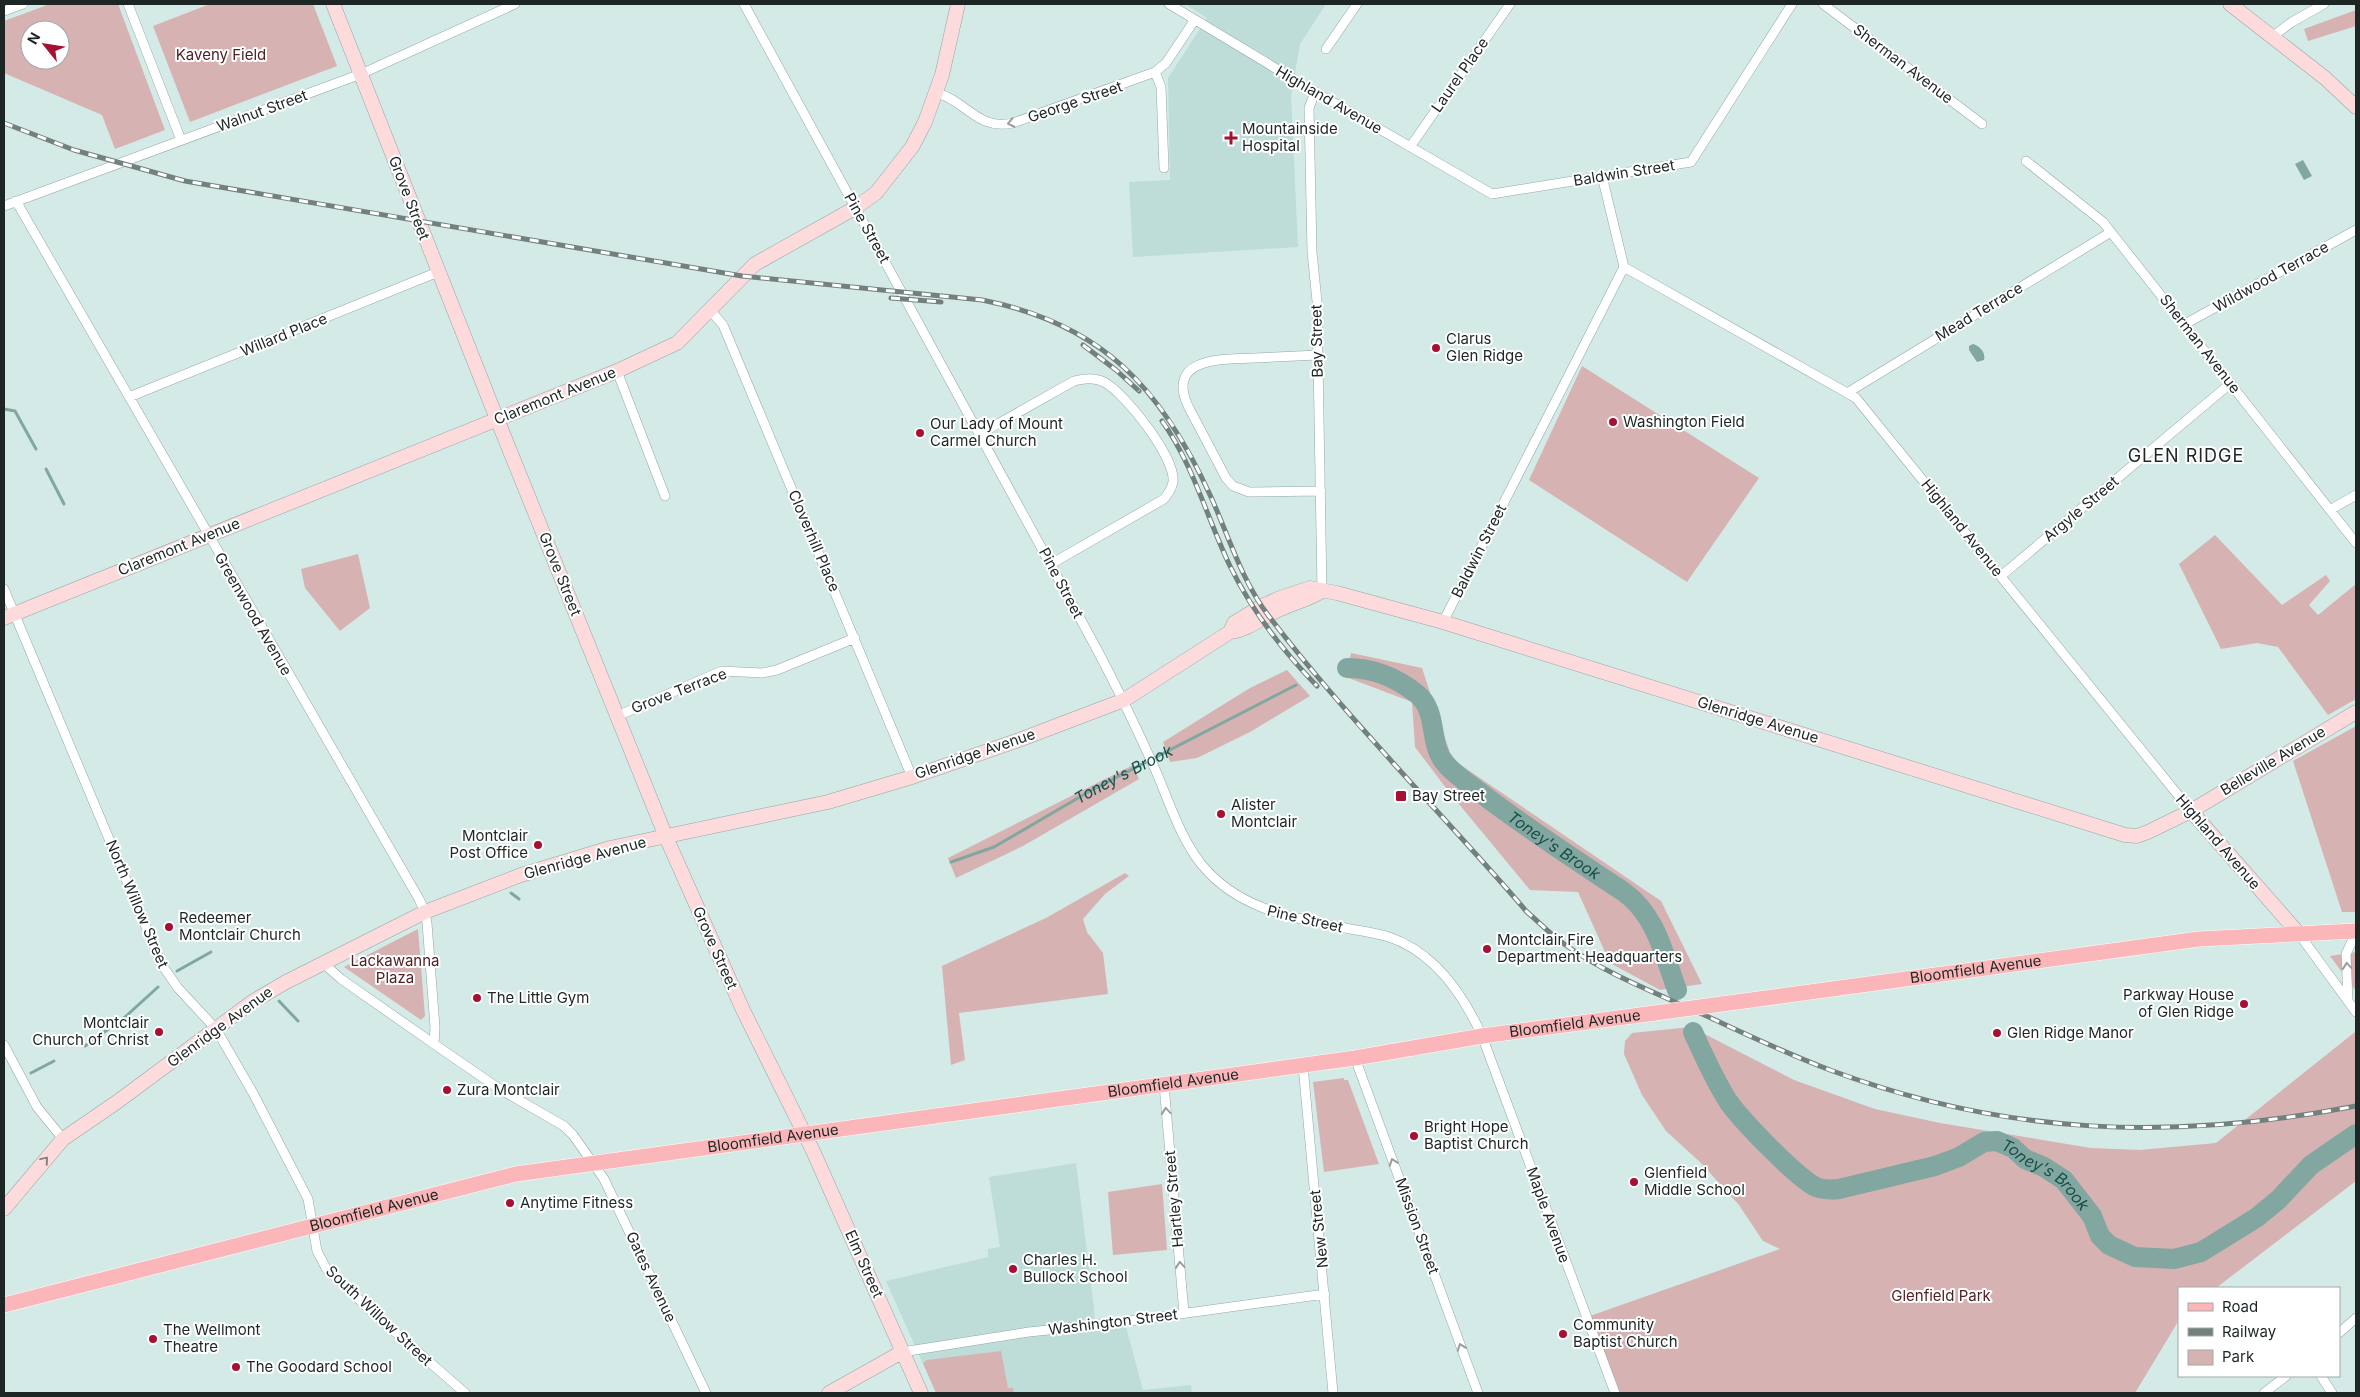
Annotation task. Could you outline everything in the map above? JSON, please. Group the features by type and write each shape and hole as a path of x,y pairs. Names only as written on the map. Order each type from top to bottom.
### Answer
{"main road":[{"name":"Bloomfield Avenue","path":"4,1305 516,1174 1303,1066 1482,1036 2199,939 2356,932"}],"street":[{"path":"4,11 23,4"},
{"path":"128,4 181,140"},
{"name":"Grove Street","path":"333,4 497,420 666,837 744,1010 806,1135"},
{"name":"Walnut Street","path":"4,206 361,74 515,4"},
{"name":"Pine Street","path":"744,4 1124,700 1194,854 1221,884 1249,903 1273,913 1379,935 1408,946 1430,962 1451,983 1471,1014 1482,1036"},
{"name":"Claremont Avenue","path":"9,616 207,535 618,372 677,343 755,264 855,208 876,193 902,161 918,135 937,94 958,4"},
{"name":"Highland Avenue","path":"1169,4 1315,92 1464,178"},
{"path":"1326,49 1357,4"},
{"name":"Laurel Place","path":"1410,147 1510,4"},
{"name":"Baldwin Street","path":"1464,178 1492,194 1691,162 1792,4"},
{"name":"Sherman Avenue","path":"1823,4 1982,124"},
{"path":"2230,4 2325,78 2356,107"},
{"path":"2277,40 2292,22 2324,4"},
{"name":"George Street","path":"937,94 988,123 1004,125 1155,72 1166,63 1194,20"},
{"path":"1155,72 1161,87 1164,168"},
{"name":"Bay Street","path":"1315,92 1309,108 1312,252 1316,301 1322,591"},
{"name":"Sherman Avenue","path":"2026,161 2103,222 2186,324 2356,543"},
{"path":"1602,176 1624,267"},
{"name":"Greenwood Avenue","path":"16,201 426,912 436,1027 434,1044"},
{"name":"Wildwood Terrace","path":"2186,324 2356,230"},
{"name":"Mead Terrace","path":"1847,393 2111,232"},
{"name":"Highland Avenue","path":"1624,267 1856,398 2191,811 2299,934"},
{"name":"Baldwin Street","path":"1443,622 1624,267"},
{"name":"Willard Place","path":"129,398 438,272"},
{"name":"Cloverhill Place","path":"710,310 723,325 912,777"},
{"path":"1317,356 1214,360 1198,365 1190,370 1182,387 1184,397 1226,478 1233,486 1249,492 1321,490"},
{"path":"618,372 665,496"},
{"path":"980,434 1074,381 1088,378 1103,382 1116,392 1153,436 1169,462 1174,481 1164,499 1051,564"},
{"name":"Argyle Street","path":"2000,576 2231,383"},
{"path":"2330,510 2356,495"},
{"name":"North Willow Street","path":"4,589 9,616 162,965 178,988 216,1029 253,1093 304,1192 310,1206 312,1227"},
{"name":"Glenridge Avenue","path":"4,1209 63,1139 117,1102 270,990 426,912 521,875 610,848 828,802 912,777 1124,700 1230,632 1241,631 1268,615 1311,598 1322,591 1443,622 2125,834 2137,836 2191,811"},
{"name":"Grove Terrace","path":"617,716 722,671 762,673 777,670 855,638"},
{"name":"Belleville Avenue","path":"2191,811 2356,712"},
{"path":"2348,1000 2346,954 2356,932"},
{"path":"2299,934 2356,1012"},
{"path":"324,963 341,979 498,1088 564,1126 573,1134 593,1163"},
{"name":"Maple Avenue","path":"1482,1036 1615,1393"},
{"path":"4,1045 34,1101 63,1139"},
{"name":"Mission Street","path":"1355,1058 1478,1393"},
{"name":"New Street","path":"1303,1066 1333,1393"},
{"name":"Hartley Street","path":"1164,1085 1184,1313"},
{"name":"Elm Street","path":"806,1135 921,1393"},
{"name":"Gates Avenue","path":"593,1163 604,1179 706,1393"},
{"name":"South Willow Street","path":"312,1227 319,1257 332,1275 462,1392"},
{"name":"Washington Street","path":"902,1352 1029,1332 1325,1294"},
{"path":"2340,1332 2356,1318"},
{"path":"829,1393 902,1352"},
{"path":"2264,1393 2285,1377"},
{"path":"2322,1377 2332,1393"}],"shaded area":[{"name":"Mountainside Hospital","path":"1185,4 1326,4 1300,44 1291,96 1298,247 1133,257 1129,182 1170,180 1168,78 1207,18"},
{"path":"2303,160 2312,176 2304,180 2295,164"},
{"path":"1973,344 1982,350 1984,360 1977,362 1969,350 1969,346"},
{"name":"Charles H. Bullock School","path":"1076,1163 1094,1308 1095,1331 1126,1327 1143,1390 1191,1385 1192,1393 936,1393 886,1281 988,1257 988,1249 1000,1247 989,1177"}],"green space":[{"path":"50,4 118,4 165,130 115,149 102,115 4,73 4,21"},
{"name":"Kaveny Field","path":"210,4 313,4 337,66 190,122 153,26"},
{"path":"2356,10 2356,26 2308,41 2304,29"},
{"name":"Washington Field","path":"1582,366 1759,478 1687,582 1529,480"},
{"path":"2215,535 2282,605 2326,575 2330,581 2309,605 2318,615 2356,584 2356,699 2328,715 2278,647 2257,643 2221,649 2179,564"},
{"path":"358,554 370,608 340,631 305,588 301,569"},
{"path":"1351,653 1422,668 1452,759 1661,901 1702,984 1660,990 1610,963 1578,892 1530,890 1449,792 1415,747 1412,702 1346,677"},
{"path":"1287,670 1310,696 1250,732 1197,758 1170,762 1163,742 1250,688"},
{"path":"2356,726 2356,912 2342,912 2293,761"},
{"path":"1133,765 1139,779 1023,846 956,878 948,858"},
{"path":"1125,873 1129,876 1105,894 1083,919 1087,932 1103,953 1108,994 959,1013 965,1060 951,1065 942,966 1046,918"},
{"name":"Lackawanna Plaza","path":"418,929 425,1016 421,1020 344,967"},
{"path":"2356,952 2356,991 2330,956"},
{"name":"Glenfield Park","path":"1691,1027 1794,1080 1875,1109 1940,1123 2091,1148 2140,1150 2216,1143 2355,1032 2356,1181 2217,1287 2178,1287 2178,1322 2135,1393 1619,1393 1590,1316 1780,1249 1763,1241 1739,1205 1701,1163 1666,1131 1642,1095 1624,1054 1625,1041 1632,1033"},
{"path":"1344,1078 1344,1080 1348,1080 1379,1164 1324,1172 1313,1082"},
{"path":"1162,1184 1167,1250 1113,1255 1108,1192"},
{"path":"1001,1351 1008,1388 1013,1388 1014,1393 936,1393 923,1363 927,1360"}],"waterway":[{"name":"Toney's Brook","path":"4,409 15,411 36,449"},
{"name":"Toney's Brook","path":"46,469 64,504"},
{"name":"Toney's Brook","path":"1347,668 1357,668 1384,675 1401,683 1417,694 1424,701 1428,710 1440,755 1454,772 1520,822 1635,901 1658,936 1677,990"},
{"name":"Toney's Brook","path":"951,862 994,847 1090,791 1296,685"},
{"name":"Toney's Brook","path":"511,893 519,899"},
{"path":"177,971 211,952"},
{"path":"85,1046 125,1017 158,987"},
{"path":"279,1001 298,1021"},
{"name":"Toney's Brook","path":"1693,1032 1718,1084 1735,1110 1783,1161 1807,1182 1816,1187 1828,1190 1839,1189 1935,1166 1959,1157 1984,1142 1997,1141 2013,1148 2025,1159 2044,1167 2064,1180 2092,1216 2100,1236 2109,1245 2135,1257 2174,1259 2201,1252 2256,1218 2278,1200 2311,1165 2356,1134"},
{"path":"31,1073 54,1061"}],"railway":[{"path":"4,123 74,150 185,181 742,276 982,300 1025,311 1062,326 1095,344 1124,367 1149,394 1172,424 1211,497 1236,558 1251,588 1268,615 1298,654 1362,729 1527,912 1556,938 1584,957 1638,986 1815,1064 1896,1092 1961,1108 2026,1120 2091,1126 2156,1127 2222,1124 2288,1117 2356,1106"},
{"path":"891,298 941,302"},
{"path":"1083,345 1116,370 1139,391"},
{"path":"1162,421 1191,473 1230,566 1248,599 1280,644 1317,686"}],"place":[{"name":"Mountainside Hospital","path":"1231,138"},
{"name":"Clarus Glen Ridge","path":"1436,348"},
{"name":"Washington Field","path":"1613,422"},
{"name":"Our Lady of Mount Carmel Church","path":"920,433"},
{"name":"Bay Street","path":"1401,796"},
{"name":"Alister Montclair","path":"1221,814"},
{"name":"Montclair Post Office","path":"538,845"},
{"name":"Redeemer Montclair Church","path":"169,927"},
{"name":"Montclair Fire Department Headquarters","path":"1487,949"},
{"name":"The Little Gym","path":"477,998"},
{"name":"Parkway House of Glen Ridge","path":"2244,1004"},
{"name":"Montclair Church of Christ","path":"159,1032"},
{"name":"Glen Ridge Manor","path":"1997,1033"},
{"name":"Zura Montclair","path":"447,1090"},
{"name":"Bright Hope Baptist Church","path":"1414,1136"},
{"name":"Glenfield Middle School","path":"1634,1182"},
{"name":"Anytime Fitness","path":"510,1203"},
{"name":"Charles H. Bullock School","path":"1013,1269"},
{"name":"Community Baptist Church","path":"1563,1334"},
{"name":"The Wellmont Theatre","path":"153,1339"},
{"name":"The Goodard School","path":"236,1367"}],"district":[{"name":"GLEN RIDGE","path":"2186,456"}]}
